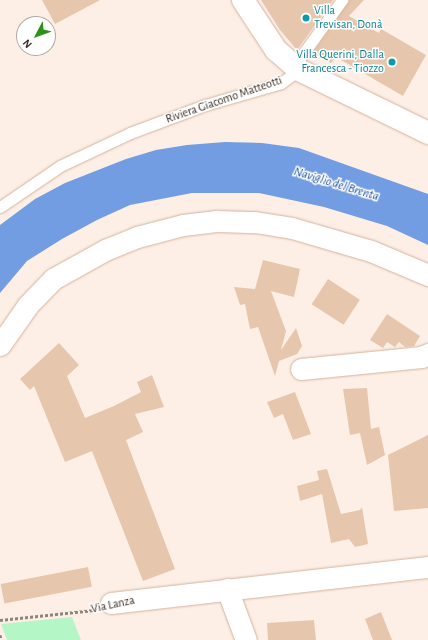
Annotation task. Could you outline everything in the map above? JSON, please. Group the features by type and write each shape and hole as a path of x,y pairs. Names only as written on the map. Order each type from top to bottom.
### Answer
{"street":[{"path":"243,0 276,50 297,68 428,133"},
{"path":"0,346 28,305 53,279 78,264 112,247 137,237 183,225 218,221 247,222 292,228 371,251 428,275"},
{"path":"301,369 420,357 428,354"},
{"name":"Via Lanza","path":"111,603 428,567"},
{"path":"226,589 246,640"}],"lane":[{"name":"Riviera Giacomo Matteotti","path":"0,207 60,166 130,133 205,105 281,83 297,68 342,0"}],"path":[{"name":"Via Lanza","path":"0,620 99,609 111,603"},
{"path":"0,635 2,640"}],"green space":[{"path":"72,617 81,640 7,640 1,624"}],"water":[{"name":"Naviglio del Brenta","path":"225,142 262,143 299,148 428,194 428,245 387,226 324,207 259,193 192,193 130,205 97,220 62,239 27,261 0,293 0,225 35,199 65,183 126,159 156,150 187,145"}],"building":[{"path":"42,0 100,0 56,23 56,16 51,16"},
{"name":"Villa Trevisan, Donà","path":"261,0 333,0 297,50 280,30"},
{"path":"349,0 364,0 349,16 379,33 381,29 426,55 403,96 336,57 331,63 312,53"},
{"path":"263,260 300,269 294,297 271,291 286,331 281,350 296,328 302,346 297,354 279,361 275,376 258,327 250,329 245,304 240,305 234,287 255,289"},
{"path":"328,279 360,300 344,325 312,304"},
{"path":"387,314 420,336 414,346 405,347 399,342 395,347 387,342 383,348 370,340"},
{"path":"59,343 79,365 67,376 85,418 114,406 141,392 137,382 152,375 164,407 135,414 143,432 126,440 175,569 143,581 92,451 65,462 34,386 30,390 20,379"},
{"path":"367,388 371,429 379,427 385,455 367,465 360,433 350,435 343,389"},
{"path":"295,392 311,434 293,440 283,414 274,418 267,402"},
{"path":"428,435 428,508 394,511 388,455"},
{"path":"327,469 341,514 360,510 362,507 368,544 355,547 349,539 331,543 322,494 300,501 297,486 319,480 317,471"},
{"path":"88,567 92,587 4,604 1,584"},
{"path":"381,612 392,640 373,640 365,619"},
{"path":"314,620 316,640 268,640 267,623"}],"place":[{"name":"Villa Trevisan, Donà","path":"306,18"},
{"name":"Villa Querini, Dalla Francesca - Tiozzo","path":"392,62"}]}
